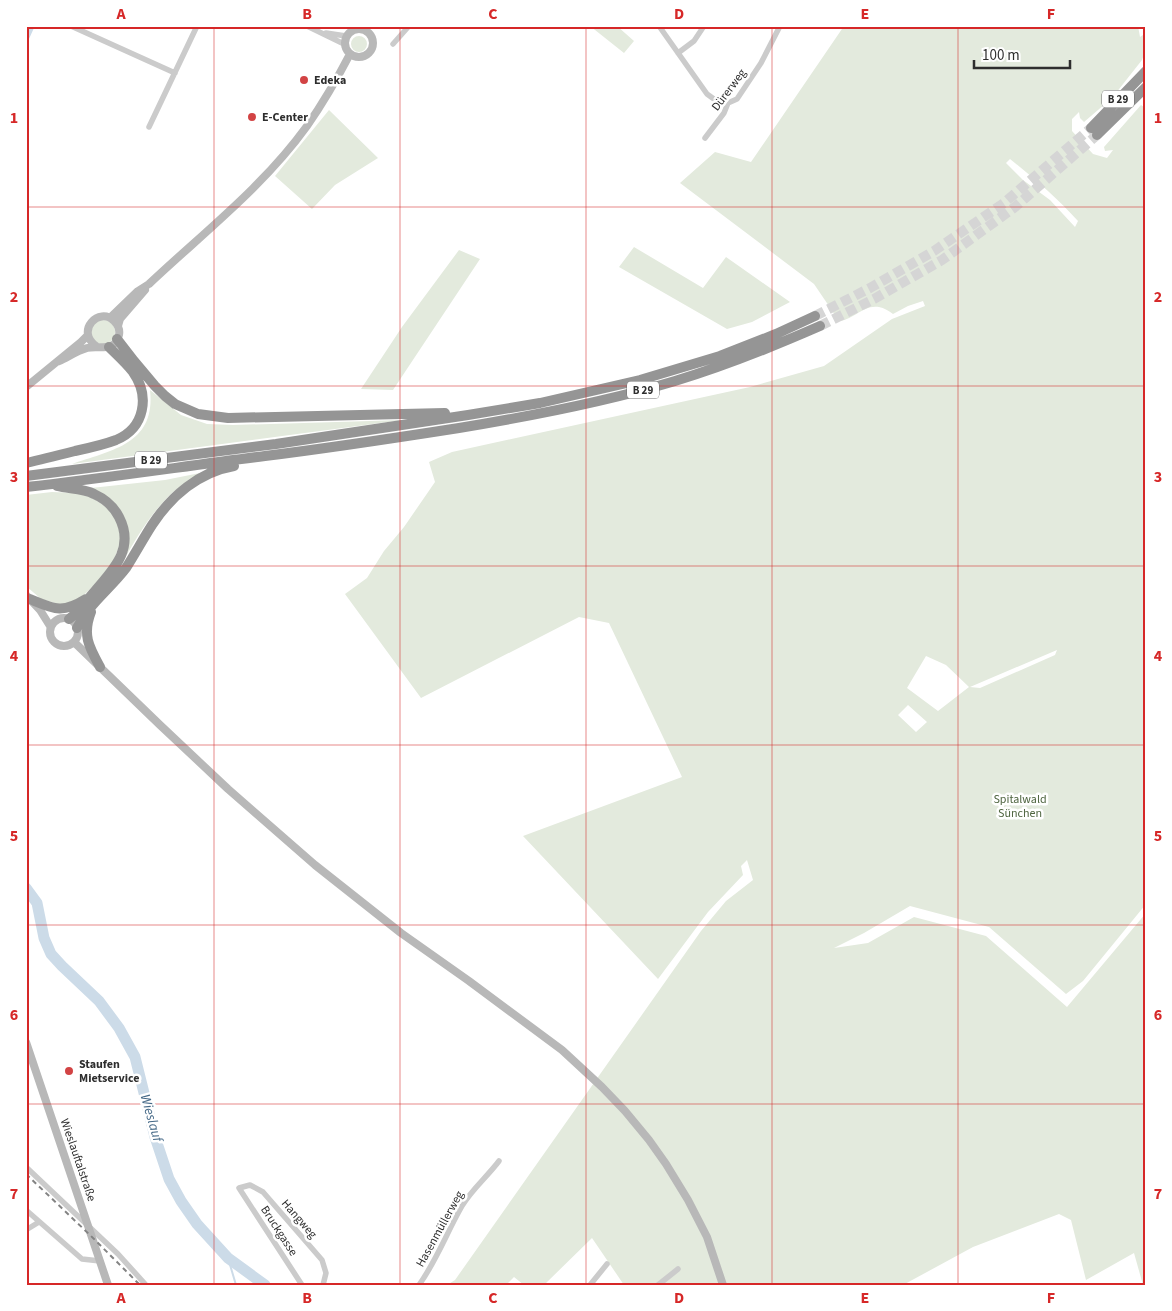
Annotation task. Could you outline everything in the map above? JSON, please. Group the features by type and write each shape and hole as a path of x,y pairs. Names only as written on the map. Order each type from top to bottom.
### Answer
{"highway":[{"name":"B 29","path":"1146,71 1094,131 1146,87"},
{"name":"B 29","path":"26,476 276,444 468,416 540,402 640,380 720,356 815,316"},
{"name":"B 29","path":"26,487 328,448 495,422 622,396 675,381 726,364 820,326"},
{"path":"118,339 134,361 165,396 175,404 198,414 228,418 454,413 468,416"},
{"path":"26,463 96,447 117,440 129,433 138,421 144,404 140,385 133,372 109,347"},
{"path":"64,619 79,611 126,567 152,525 168,504 186,487 226,467 252,462 266,456"},
{"path":"49,484 62,488 85,490 94,494 113,508 122,524 125,542 123,553 77,628"},
{"path":"28,597 48,607 58,609 68,608 96,596"},
{"path":"96,596 86,630 89,646 100,667"}],"main road":[{"path":"367,29 373,40 372,49 365,56 353,56 345,48 345,40 352,30 367,29"},
{"path":"110,318 254,187 306,127 353,56"},
{"path":"59,361 86,348 96,346 109,347 115,342 118,339 120,319 149,284"},
{"path":"96,346 89,339 88,335 89,325 96,318 110,318 118,326"},
{"path":"26,387 88,335"},
{"path":"28,597 40,610 50,626 49,635 54,643 62,646 71,645 78,635 73,621 40,610"},
{"path":"50,626 54,622 64,619"},
{"path":"74,642 228,789 315,865 401,933 562,1050 602,1087 625,1111 666,1164 688,1200 707,1237 723,1285"},
{"name":"Wieslauftalstraße","path":"26,1042 108,1285"}],"street":[{"path":"71,26 175,73"},
{"path":"149,127 196,26"},
{"path":"307,26 345,40"},
{"path":"393,44 409,26"},
{"path":"658,26 707,94 718,102 728,104"},
{"path":"678,53 694,41 704,26"},
{"name":"Dürerweg","path":"705,138 724,113 728,104 737,98 761,63 780,26"},
{"name":"Hasenmüllerweg","path":"420,1285 431,1268 462,1206 474,1189 499,1161"},
{"path":"26,1167 88,1225 146,1285"},
{"name":"Hangweg","path":"239,1188 250,1185 262,1192 322,1260 326,1273 323,1285"},
{"name":"Bruckgasse","path":"239,1188 302,1285"},
{"path":"26,1210 82,1259 100,1261"},
{"path":"26,1230 40,1222"},
{"path":"590,1285 608,1264"},
{"path":"658,1285 678,1269"}],"green space":[{"path":"590,26 617,26 634,41 624,53"},
{"name":"Spitalwald Sünchen","path":"844,26 1138,26 1140,37 1146,33 1146,49 1142,60 1112,98 1084,122 1080,118 1079,112 1072,119 1072,131 1093,154 1107,158 1113,150 1105,151 1104,147 1141,105 1145,108 1146,106 1146,904 1083,981 1066,994 989,927 910,906 834,948 868,943 914,917 986,936 1067,1007 1146,913 1146,1285 1143,1285 1134,1253 1086,1280 1071,1220 1059,1214 973,1247 903,1285 624,1285 592,1238 544,1285 524,1285 514,1277 506,1285 447,1285 455,1280 701,931 726,901 753,880 747,860 741,866 743,875 708,912 658,979 523,836 682,777 609,623 579,617 421,698 345,594 367,578 384,551 404,527 435,482 429,462 452,452 750,387 824,366 892,319 925,306 923,301 893,314 879,307 868,308 838,321 814,284 680,183 715,152 751,162","holes":["1010,159 1054,196 1078,221 1075,227 1050,200 1023,180 1006,163","1057,650 1055,655 980,688 970,687","926,656 946,665 969,687 938,711 907,688","908,705 927,722 916,732 898,715"]},
{"path":"359,36 365,38 367,44 365,50 359,52 353,50 351,44 353,38"},
{"path":"329,110 378,158 335,185 312,209 275,176"},
{"path":"634,247 703,288 726,257 790,302 752,322 727,329 619,267"},
{"path":"459,250 480,259 393,390 361,389 402,327"},
{"path":"103,320 108,321 114,327 114,337 108,343 103,344 98,343 92,337 91,332 92,327 98,321"},
{"path":"150,390 181,415 207,424 233,425 403,420 72,464 116,449 139,433 146,422 150,408"},
{"path":"205,472 176,490 164,501 132,545 122,564 128,550 127,530 91,488 165,480"},
{"path":"52,492 78,493 91,497 109,509 118,524 121,541 113,562 97,582 85,594 66,606 41,599 26,586 26,495"}],"waterway":[{"name":"Wieslauf","path":"26,37 31,26"},
{"name":"Wieslauf","path":"26,888 37,903 44,938 51,954 99,1001 119,1028 135,1057 155,1137 169,1179 181,1201 197,1224 228,1258 265,1285"},
{"path":"228,1258 236,1285"}],"tunnel":[{"path":"815,316 870,288 934,251 1004,203 1091,128"},
{"path":"820,326 874,299 942,260 1015,207 1097,135"}],"railway":[{"path":"26,1174 140,1285"}],"place":[{"name":"Edeka","path":"304,80"},
{"name":"E-Center","path":"252,117"},
{"name":"Staufen Mietservice","path":"69,1071"}]}
